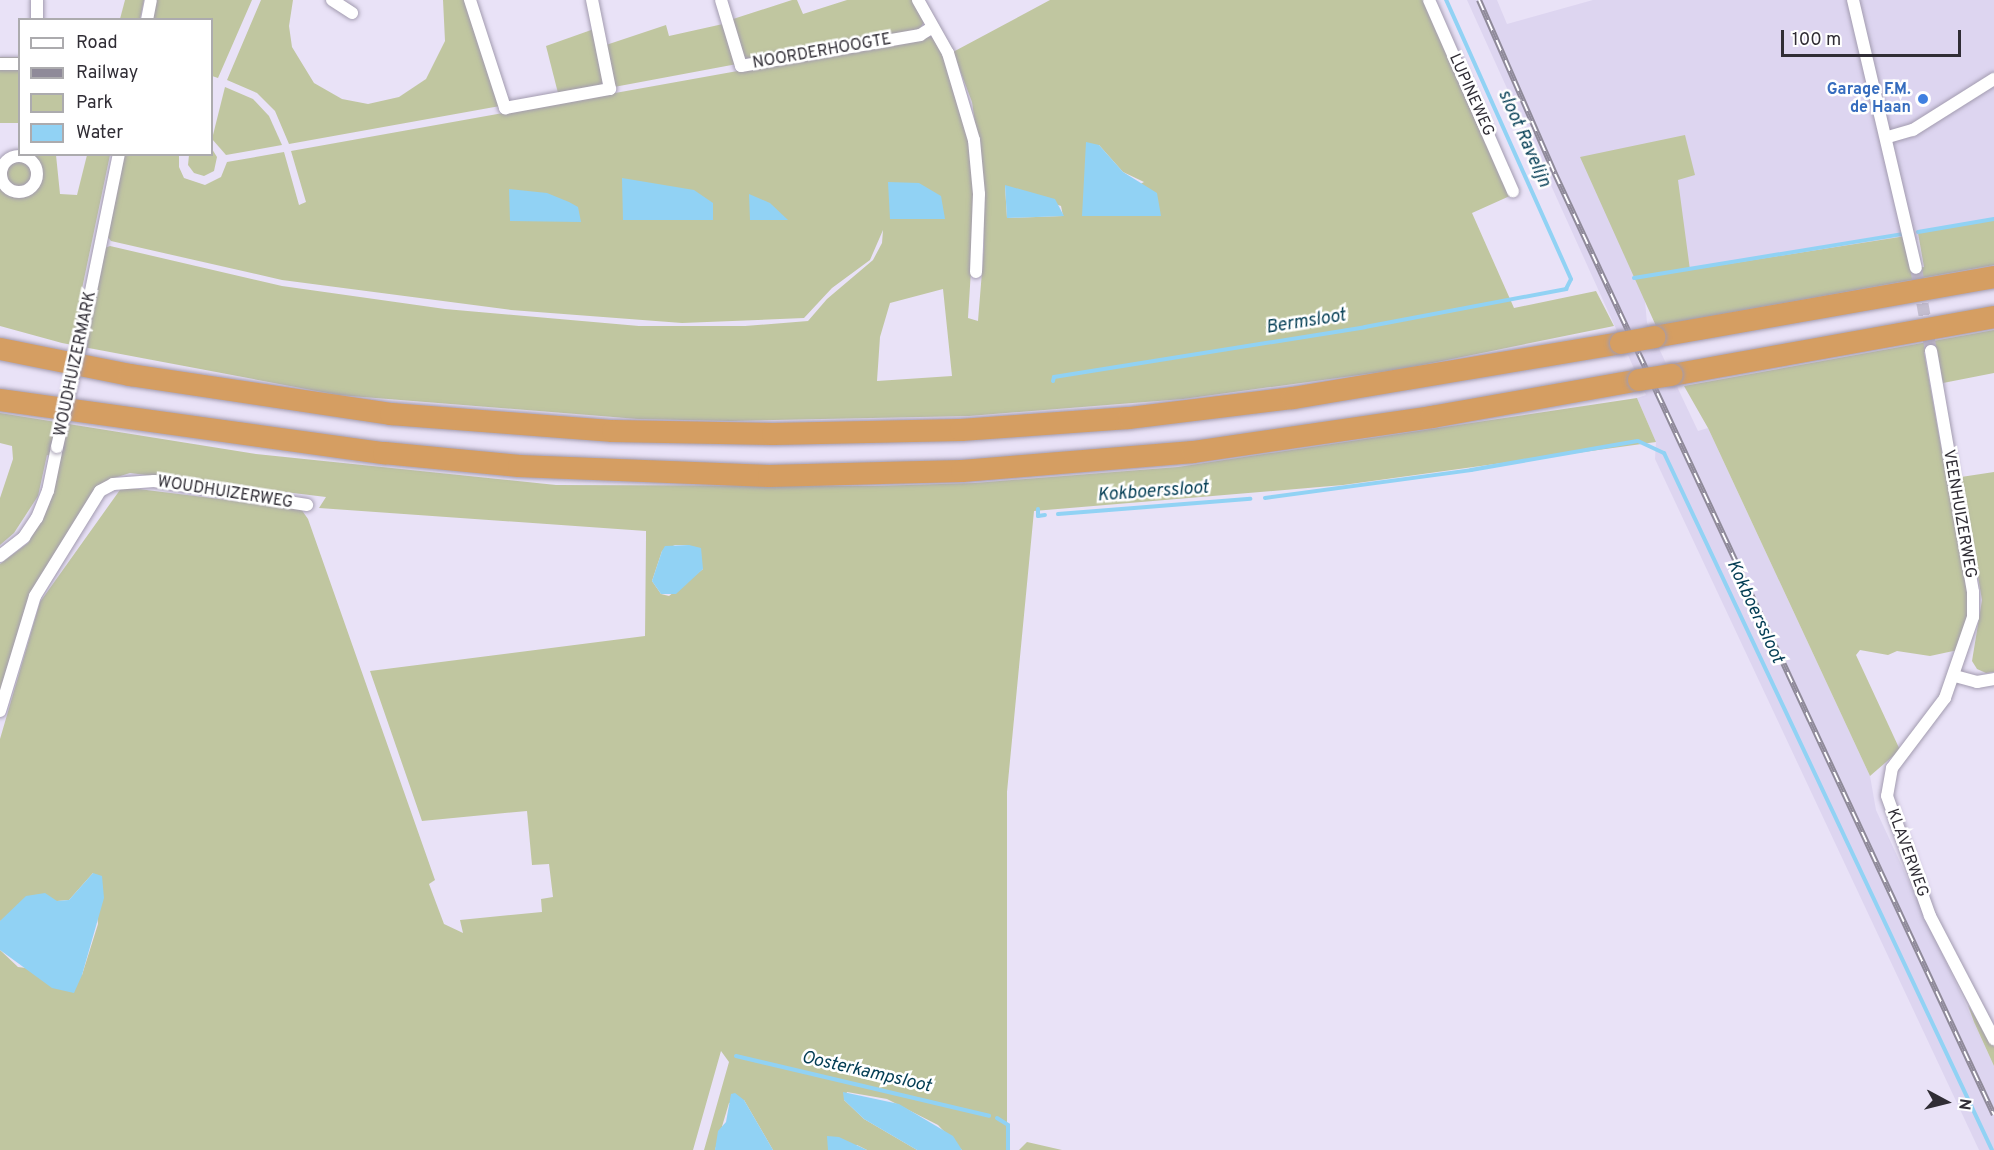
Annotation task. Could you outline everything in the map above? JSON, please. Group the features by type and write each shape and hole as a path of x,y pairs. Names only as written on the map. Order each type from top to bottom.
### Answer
{"highway":[{"path":"0,349 130,375 391,414 613,431 773,434 961,430 1129,418 1293,398 1994,277"},
{"path":"0,400 122,415 278,440 519,466 694,474 853,474 1063,464 1257,444 1672,375 1994,317"},
{"path":"0,389 122,415"}],"street":[{"path":"37,18 38,0"},
{"path":"147,18 151,0"},
{"path":"332,0 352,13"},
{"path":"470,0 505,108 610,89 592,0"},
{"name":"NOORDERHOOGTE","path":"721,0 741,66 920,34 933,27"},
{"path":"918,0 948,53 974,140 979,194 976,272"},
{"name":"LUPINEWEG","path":"1429,0 1513,191"},
{"path":"1853,0 1888,137 1916,268"},
{"path":"0,64 18,64"},
{"path":"1888,137 1913,130 1994,79"},
{"name":"WOUDHUIZERMARK","path":"0,556 24,537 37,518 48,491 119,156"},
{"name":"VEENHUIZERWEG","path":"1931,351 1974,603 1971,630 1955,676"},
{"name":"WOUDHUIZERWEG","path":"0,711 35,596 100,491 113,484 154,481 307,505"},
{"path":"1955,676 1977,682 1994,679"},
{"name":"KLAVERWEG","path":"1955,676 1936,712 1892,768 1887,796 1930,916 1994,1039"}],"shaded area":[{"path":"1467,0 1497,0 1507,24 1593,0 1994,0 1994,226 1644,290 1647,323 1698,431 1708,428 1870,776 1876,810 1994,1066 1994,1150 1979,1150 1655,459 1656,442 1637,398 1646,395"}],"green space":[{"path":"125,0 144,0 140,18 120,18"},
{"path":"154,0 252,0 218,78 213,76 213,18 150,18"},
{"path":"261,0 293,0 289,26 292,47 314,83 342,99 368,104 399,97 426,79 445,41 443,0 465,0 500,106 289,144 275,111 257,93 227,80"},
{"path":"797,0 803,14 847,0 913,0 924,22 919,30 744,59 730,20"},
{"path":"1050,0 1425,0 1512,195 1472,213 1514,308 1596,291 1614,326 1403,369 1183,399 969,416 730,421 638,419 338,395 62,343 0,326 0,182 17,195 32,191 41,171 31,156 56,156 60,194 77,195 87,156 110,156 79,303 91,304 105,248 110,246 282,286 445,309 639,326 745,326 808,321 827,299 873,260 882,243 883,230 870,260 832,288 804,318 682,323 511,310 282,280 111,241 107,236 122,156 179,156 179,167 184,178 205,185 221,177 227,162 284,152 299,205 306,202 291,151 933,36 944,57 968,137 975,207 968,318 978,321 984,247 982,171 972,102 953,52","holes":["1099,145 1123,172 1144,182 1083,216","1005,186 1061,206 1063,216 1007,218","943,289 952,376 877,381 880,337 890,303"]},
{"path":"723,24 737,64 614,87 606,45 666,25 669,36"},
{"path":"594,29 605,86 558,93 546,46"},
{"path":"0,57 18,57 18,123 0,123"},
{"path":"225,87 253,99 269,116 282,145 226,155 213,140"},
{"path":"1685,135 1695,175 1678,180 1690,270 1906,236 1910,269 1924,267 1918,233 1994,220 1994,265 1656,326 1580,157"},
{"path":"213,151 217,157 214,171 204,176 194,173 188,165 189,156 213,156"},
{"path":"19,158 25,159 33,167 33,179 25,187 19,188 13,187 5,179 4,173 5,167 13,159"},
{"path":"1994,330 1994,373 1943,383 1937,350 1924,352 1970,609 1958,650 1930,656 1897,651 1888,655 1860,650 1856,655 1900,750 1870,776 1708,428 1684,386"},
{"path":"1637,398 1656,442 1343,485 1034,511 1007,792 1007,1150 962,1150 938,1125 887,1099 847,1092 844,1100 864,1119 917,1150 867,1150 857,1145 828,1150 773,1150 744,1100 729,1103 715,1150 704,1150 729,1062 721,1051 693,1150 0,1150 0,950 18,967 82,975 98,924 93,873 69,900 57,901 0,921 0,739 40,602 122,487 301,509 308,519 435,880 429,884 444,924 463,933 460,920 542,912 541,899 553,897 549,864 532,865 527,811 422,821 370,671 645,636 646,531 319,508 326,497 130,473 114,478 39,579 26,605 0,697 0,564 28,543 40,522 52,497 60,458 47,455 38,496 14,533 0,545 0,498 13,459 12,446 0,443 0,413 256,454 556,485 874,486 975,483 1178,467","holes":["675,545 689,545 703,569 669,596 661,594 652,581 662,551"]},
{"path":"1994,472 1994,672 1986,673 1977,669 1972,661 1982,600 1961,477"},
{"path":"1968,1005 1994,1047 1994,1066 1974,1022"},
{"path":"1027,1142 1062,1150 1019,1150"}],"water":[{"path":"1086,142 1099,145 1123,172 1157,193 1161,216 1082,216"},
{"path":"622,178 694,190 713,203 713,220 623,220"},
{"path":"888,182 919,183 941,196 945,219 890,219"},
{"path":"1005,185 1055,199 1064,216 1007,218"},
{"path":"509,189 547,193 569,202 578,207 581,222 510,221"},
{"path":"749,194 770,203 788,220 750,220"},
{"path":"689,545 701,548 703,569 676,594 661,594 652,581 662,551 665,546"},
{"path":"93,873 102,876 104,898 82,975 74,993 52,988 0,950 0,921 26,896 45,893 57,901 69,900"},
{"path":"843,1092 899,1104 953,1136 962,1150 917,1150 864,1119 844,1100"},
{"path":"735,1093 744,1100 773,1150 715,1150 718,1131 726,1122 731,1094"},
{"path":"827,1136 839,1137 867,1150 828,1150"}],"waterway":[{"name":"Bermsloot","path":"1053,381 1054,377 1365,327 1566,289 1571,279 1446,0"},
{"path":"1918,232 1994,219"},
{"path":"1634,278 1903,234"},
{"name":"Kokboerssloot","path":"1265,498 1471,470 1638,441 1664,453 1992,1150"},
{"name":"Kokboerssloot","path":"1058,514 1250,499"},
{"name":"Kokboerssloot","path":"1038,509 1038,516 1045,515"},
{"name":"Oosterkampsloot","path":"736,1056 989,1116"},
{"name":"Oosterkampsloot","path":"997,1118 1008,1125 1008,1150"}],"tunnel":[{"path":"1916,268 1931,351"}],"railway":[{"path":"1479,0 1555,174 1994,1115"}],"place":[{"name":"Garage F.M. de Haan","path":"1923,99"}],"water label":[{"name":"sloot Ravelijn","path":"1523,139"}]}
